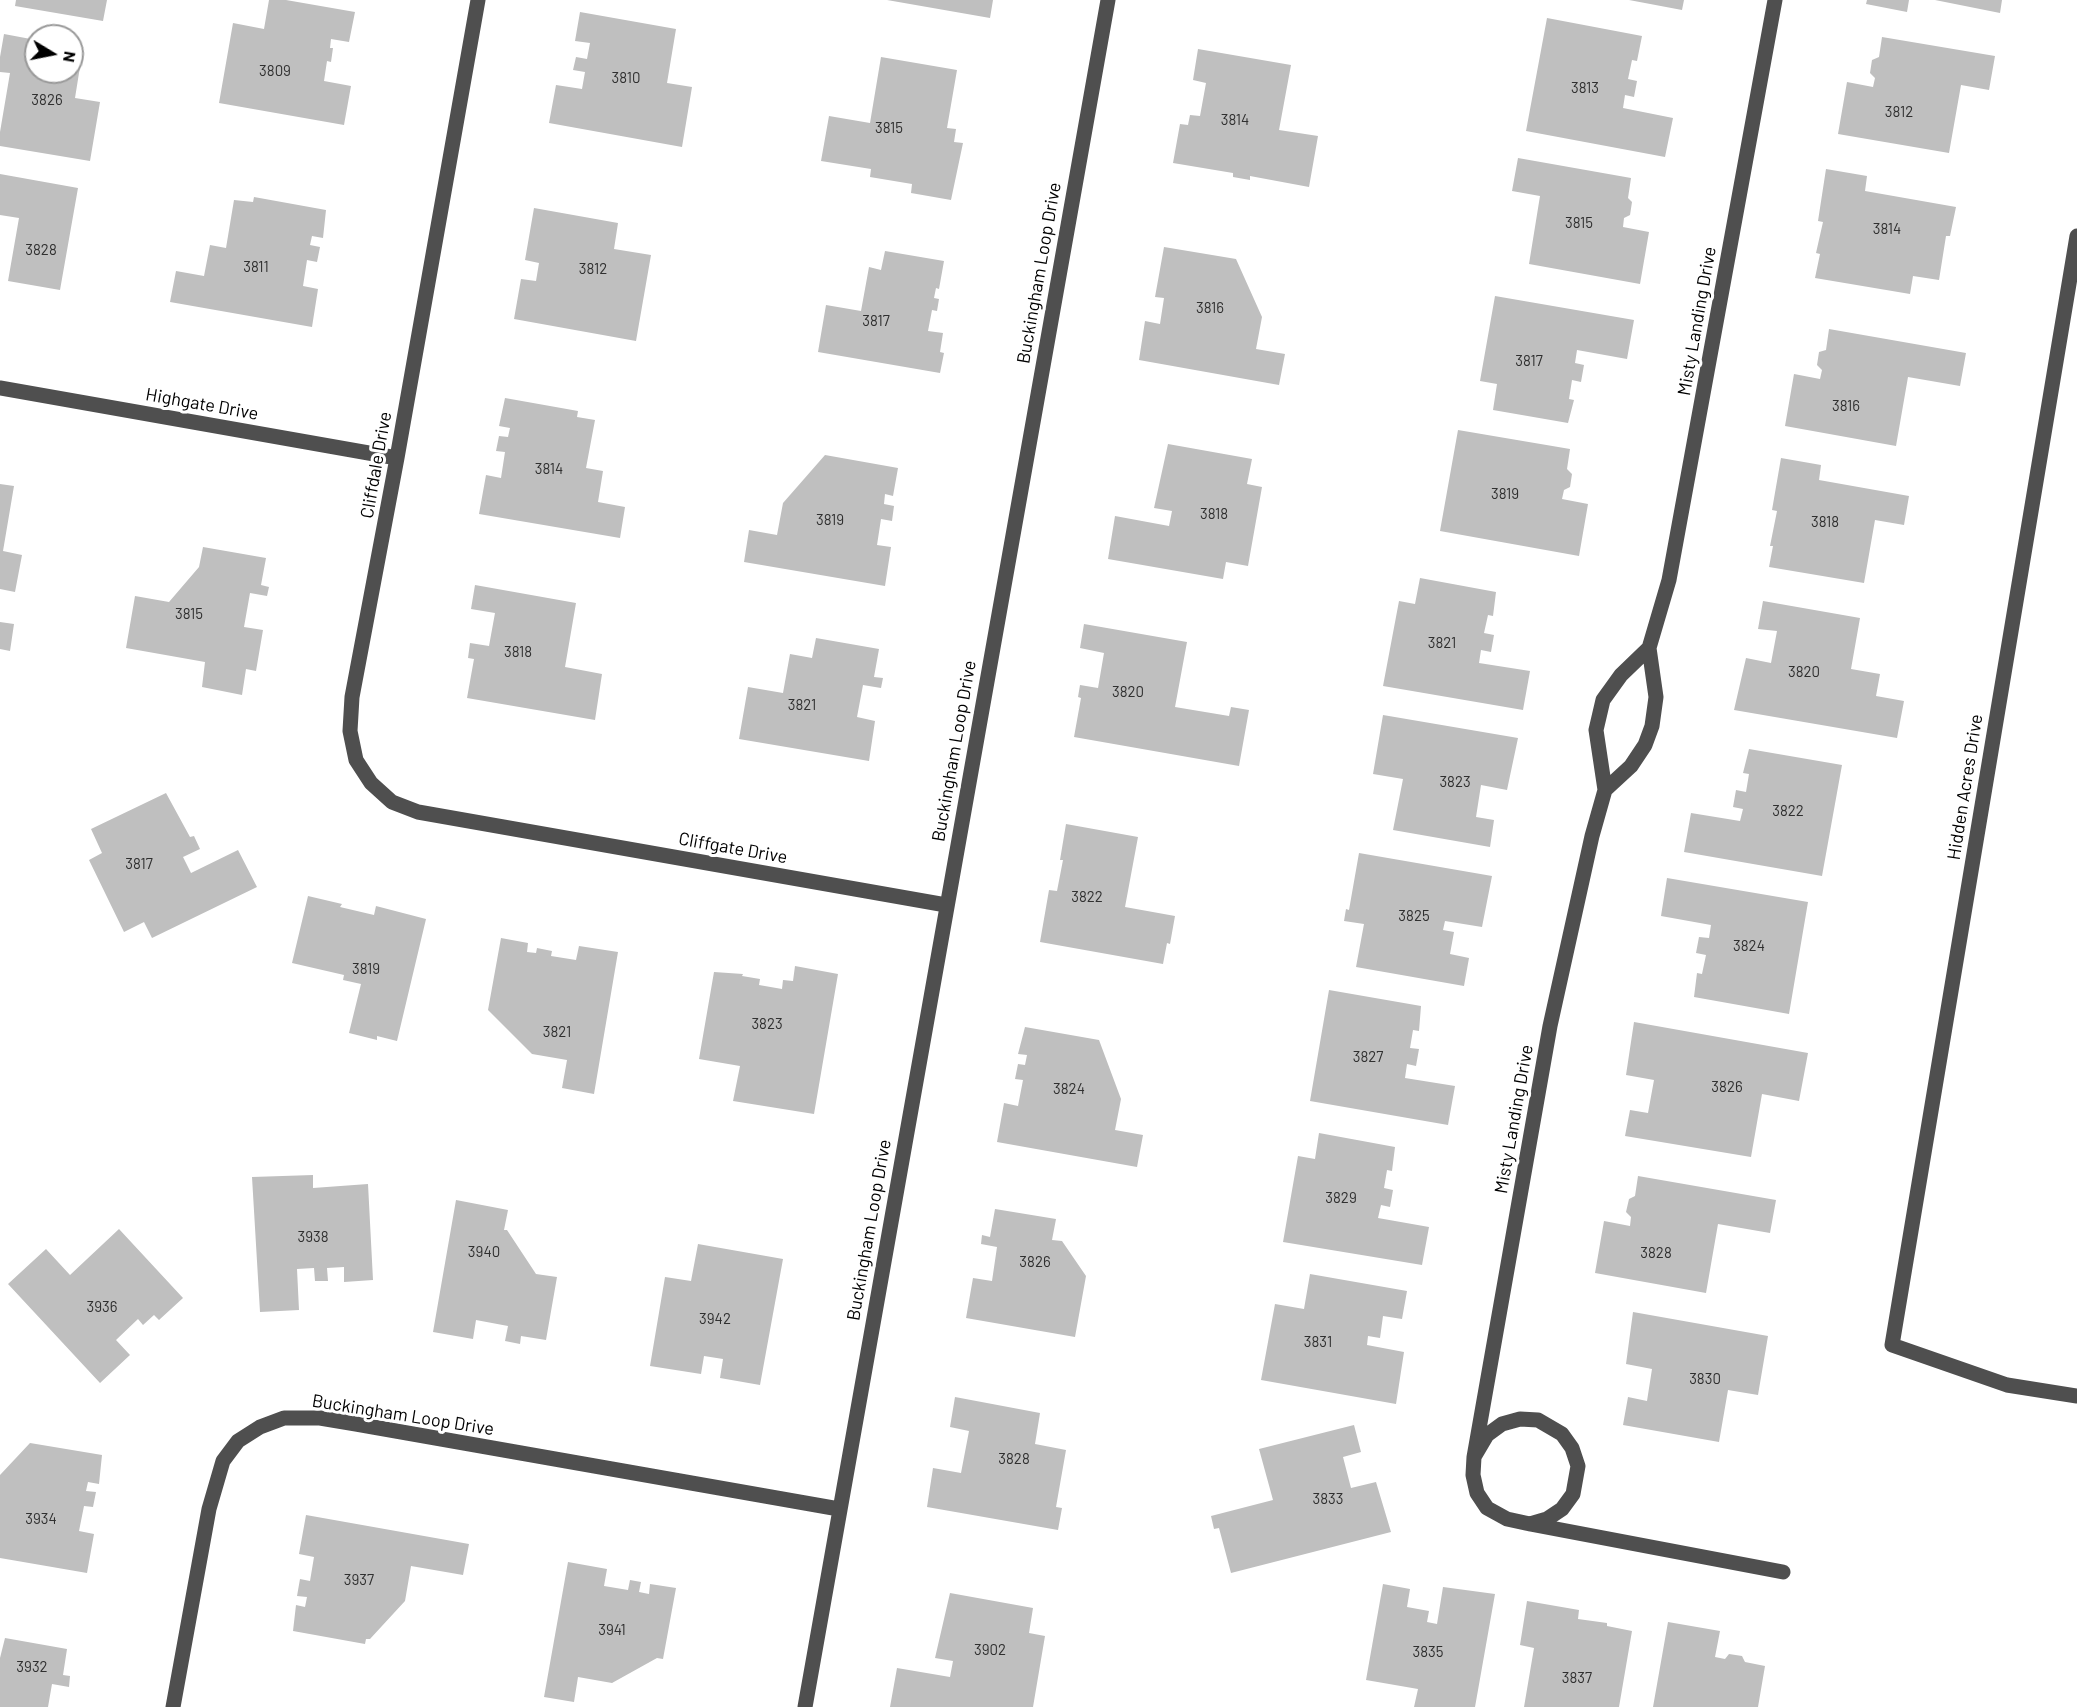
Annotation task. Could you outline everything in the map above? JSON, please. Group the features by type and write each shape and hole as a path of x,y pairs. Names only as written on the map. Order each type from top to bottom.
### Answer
{"street":[{"name":"Cliffdale Drive","path":"478,0 352,697 350,731 356,760 371,783 392,802 418,812 512,830"},
{"name":"Buckingham Loop Drive","path":"805,1707 1108,0"},
{"name":"Misty Landing Drive","path":"1649,648 1669,580 1775,0"},
{"name":"Hidden Acres Drive","path":"2077,236 1892,1345 2007,1385 2077,1396"},
{"name":"Highgate Drive","path":"0,388 397,458"},
{"path":"1605,790 1596,730 1603,700 1621,675 1649,648"},
{"path":"1605,790 1631,766 1645,745 1652,726 1656,698 1649,648"},
{"name":"Misty Landing Drive","path":"1474,1457 1550,1026 1592,836 1605,790"},
{"name":"Cliffgate Drive","path":"512,830 946,905"},
{"name":"Buckingham Loop Drive","path":"173,1707 209,1509 223,1461 238,1441 260,1427 284,1418 320,1419 356,1424 839,1509"},
{"path":"1530,1524 1547,1519 1562,1509 1573,1494 1578,1466 1572,1448 1562,1434 1538,1420 1520,1419 1502,1424 1487,1435 1474,1457 1473,1475 1477,1493 1487,1508 1507,1519 1530,1524 1783,1572"}],"building":[{"path":"16,0 107,0 103,21 15,6"},
{"path":"269,0 286,0 355,12 349,42 331,39 330,48 333,48 331,62 327,61 324,81 351,86 344,125 219,103 233,23 264,29"},
{"path":"887,0 993,0 990,18"},
{"path":"1629,0 1684,0 1682,10"},
{"path":"1867,0 1909,0 1907,12 1866,4"},
{"path":"1935,0 2002,0 2000,13"},
{"path":"580,12 676,29 667,83 692,87 682,147 549,123 556,85 582,89 585,72 573,70 576,57 587,59 590,43 575,41"},
{"path":"1547,18 1642,36 1637,61 1632,60 1628,79 1637,81 1634,97 1625,95 1623,108 1673,118 1665,157 1526,131"},
{"path":"4,34 24,38 24,84 77,84 75,98 100,102 90,161 0,146 0,132 10,73 0,72"},
{"path":"1882,37 1995,56 1989,90 1961,85 1949,153 1838,134 1847,82 1873,87 1875,78 1870,73 1872,60 1879,57"},
{"path":"1198,49 1291,65 1279,130 1318,136 1309,187 1250,176 1250,180 1233,177 1233,173 1173,163 1180,124 1188,125 1190,115 1200,116 1206,83 1193,80"},
{"path":"881,57 957,70 947,128 956,129 954,142 963,143 951,200 911,193 912,184 870,177 871,169 821,161 829,116 870,123"},
{"path":"1518,158 1631,178 1628,198 1632,202 1630,215 1624,218 1623,227 1649,232 1640,284 1529,264 1540,196 1512,191"},
{"path":"1826,169 1867,176 1865,191 1956,207 1950,236 1946,236 1939,280 1913,276 1910,294 1815,278 1820,254 1816,253 1823,222 1818,221"},
{"path":"0,174 78,188 60,290 8,281 19,218 0,215"},
{"path":"254,197 326,210 323,238 312,236 310,245 320,247 317,262 307,260 303,286 318,289 312,327 170,302 176,271 204,276 210,245 226,248 234,200 253,202"},
{"path":"534,208 618,223 614,249 651,255 636,341 514,319 521,279 536,281 539,263 525,260"},
{"path":"1164,247 1236,259 1262,317 1256,349 1285,354 1279,385 1139,360 1145,321 1160,324 1164,298 1155,297"},
{"path":"885,251 944,261 939,289 936,288 934,298 939,299 937,311 932,310 928,331 943,333 940,352 944,353 940,373 818,352 826,305 861,311 869,267 881,270"},
{"path":"1495,296 1634,320 1627,359 1577,350 1575,363 1584,365 1581,382 1572,380 1569,399 1574,400 1568,423 1493,410 1497,384 1480,381"},
{"path":"1829,329 1966,353 1960,386 1908,377 1896,446 1785,426 1794,374 1820,379 1822,370 1817,365 1819,352 1826,350"},
{"path":"505,398 578,411 577,417 595,420 586,468 603,471 598,502 625,507 620,538 479,514 486,475 501,478 505,452 496,451 499,436 508,437 510,428 499,426"},
{"path":"1458,430 1570,449 1567,469 1572,474 1570,487 1564,490 1562,499 1588,504 1579,556 1440,531"},
{"path":"1168,444 1252,459 1247,484 1262,487 1248,566 1226,562 1223,579 1108,559 1115,516 1169,526 1172,511 1154,508"},
{"path":"825,455 898,468 893,496 885,494 884,504 894,506 892,521 881,519 877,545 891,547 885,586 744,562 749,530 777,535 783,503"},
{"path":"1781,458 1821,465 1819,480 1909,496 1904,525 1875,520 1864,583 1769,567 1773,546 1770,546 1777,511 1772,510"},
{"path":"0,484 14,486 3,551 22,555 15,592 0,589"},
{"path":"203,547 266,558 261,585 269,587 267,596 250,593 244,627 263,630 256,671 246,669 242,695 202,687 205,662 126,648 135,596 169,602 199,567"},
{"path":"1420,578 1496,592 1493,616 1488,615 1484,633 1494,635 1491,652 1481,650 1479,663 1530,671 1523,710 1383,686 1399,601 1415,604"},
{"path":"475,585 576,603 565,667 602,674 595,720 467,698 474,659 468,658 470,643 489,646 495,613 471,609"},
{"path":"1763,601 1860,618 1851,669 1880,674 1876,696 1904,701 1897,738 1734,710 1746,658 1771,663 1777,631 1758,629"},
{"path":"0,622 14,624 10,651 0,649"},
{"path":"1084,624 1187,642 1175,707 1229,716 1231,707 1249,710 1239,766 1074,737 1081,698 1078,697 1080,685 1098,688 1104,653 1080,648"},
{"path":"816,638 879,649 874,677 883,678 881,688 863,685 857,717 875,721 869,761 739,739 748,687 783,693 790,654 812,658"},
{"path":"1383,715 1518,738 1507,790 1481,785 1476,817 1494,820 1490,847 1393,830 1403,779 1373,774"},
{"path":"1749,749 1842,765 1822,876 1684,852 1691,813 1740,821 1743,809 1733,807 1736,790 1746,792 1749,774 1743,773"},
{"path":"166,793 190,837 194,836 200,849 183,857 191,873 238,850 257,887 152,938 144,922 124,932 89,860 102,853 91,829"},
{"path":"1066,824 1138,837 1125,907 1175,916 1170,944 1167,943 1163,964 1040,942 1049,890 1057,891 1063,860 1060,860"},
{"path":"1359,853 1492,876 1482,927 1445,921 1443,930 1454,932 1450,954 1469,958 1464,986 1356,967 1364,924 1344,921 1346,909 1349,910"},
{"path":"1667,878 1808,902 1789,1014 1694,997 1697,973 1702,974 1706,955 1696,953 1699,937 1709,938 1711,925 1661,916"},
{"path":"308,896 374,915 376,906 426,919 397,1041 377,1036 377,1040 349,1033 361,984 343,980 344,975 292,963"},
{"path":"501,938 528,943 527,952 536,953 537,948 552,951 551,956 576,960 579,946 618,952 594,1094 562,1088 567,1060 532,1054 488,1010"},
{"path":"795,966 838,974 814,1114 733,1101 740,1066 699,1059 714,972 743,974 742,976 760,979 759,985 782,989 783,980 793,981"},
{"path":"1329,990 1421,1006 1419,1031 1413,1030 1410,1048 1419,1049 1416,1066 1407,1064 1405,1078 1455,1086 1448,1125 1310,1101"},
{"path":"1634,1022 1808,1053 1799,1101 1762,1094 1751,1157 1625,1136 1630,1110 1648,1113 1654,1080 1626,1075"},
{"path":"1025,1027 1099,1040 1121,1099 1115,1130 1143,1135 1137,1167 997,1142 1004,1103 1018,1106 1023,1080 1015,1079 1018,1064 1025,1065 1027,1055 1018,1054"},
{"path":"1319,1133 1395,1147 1392,1171 1387,1170 1384,1188 1393,1190 1390,1207 1381,1205 1378,1218 1429,1227 1422,1265 1283,1242 1298,1156 1315,1159"},
{"path":"313,1175 313,1188 368,1184 373,1280 344,1282 344,1267 327,1268 328,1281 315,1281 314,1268 297,1269 299,1310 260,1312 252,1177"},
{"path":"1638,1176 1776,1200 1770,1233 1718,1224 1706,1293 1595,1273 1604,1221 1630,1226 1631,1217 1626,1212 1629,1199 1635,1196"},
{"path":"456,1200 508,1210 504,1230 507,1230 536,1274 557,1277 546,1340 521,1336 520,1344 505,1341 508,1326 476,1320 473,1339 433,1332"},
{"path":"995,1209 1056,1219 1052,1240 1062,1241 1086,1276 1075,1337 966,1318 973,1278 992,1281 997,1247 981,1244 982,1235 990,1237"},
{"path":"119,1229 183,1298 159,1320 154,1315 143,1325 138,1319 116,1340 130,1355 100,1383 8,1284 46,1249 70,1275"},
{"path":"698,1244 783,1259 760,1385 720,1378 723,1359 704,1356 701,1374 650,1366 665,1277 691,1281"},
{"path":"1310,1274 1407,1291 1402,1319 1383,1316 1380,1338 1368,1336 1367,1345 1404,1352 1396,1404 1261,1380 1275,1304 1304,1309"},
{"path":"1633,1312 1768,1336 1758,1395 1728,1390 1719,1442 1623,1425 1628,1397 1647,1401 1652,1369 1626,1364"},
{"path":"955,1397 1040,1413 1035,1444 1066,1450 1056,1507 1062,1508 1058,1530 927,1507 933,1468 961,1473 969,1431 950,1427"},
{"path":"1354,1425 1361,1452 1343,1457 1351,1488 1376,1482 1391,1532 1231,1573 1219,1528 1214,1529 1211,1516 1273,1500 1259,1449"},
{"path":"30,1443 102,1455 99,1484 88,1482 86,1491 96,1492 93,1507 84,1506 79,1531 94,1534 87,1573 0,1558 0,1475"},
{"path":"306,1515 469,1544 463,1575 411,1566 405,1601 370,1639 366,1639 365,1644 293,1631 296,1605 305,1607 307,1597 297,1596 300,1579 310,1581 314,1557 299,1554"},
{"path":"568,1562 607,1569 604,1586 628,1590 630,1580 641,1582 639,1592 649,1594 650,1584 676,1588 663,1659 657,1658 612,1683 578,1677 574,1702 544,1697"},
{"path":"1383,1584 1410,1589 1407,1607 1429,1611 1427,1622 1437,1624 1443,1587 1495,1594 1475,1707 1414,1707 1418,1689 1366,1680"},
{"path":"950,1593 1033,1608 1029,1633 1045,1636 1033,1707 890,1707 897,1668 950,1677 953,1661 935,1658"},
{"path":"1527,1601 1579,1610 1578,1619 1607,1623 1607,1626 1632,1631 1619,1707 1524,1707 1534,1648 1520,1645"},
{"path":"1668,1622 1720,1631 1715,1657 1725,1659 1729,1654 1742,1656 1745,1662 1765,1666 1758,1707 1653,1707"},
{"path":"5,1638 67,1649 63,1675 70,1676 69,1687 52,1684 48,1707 0,1707 0,1658"}]}
